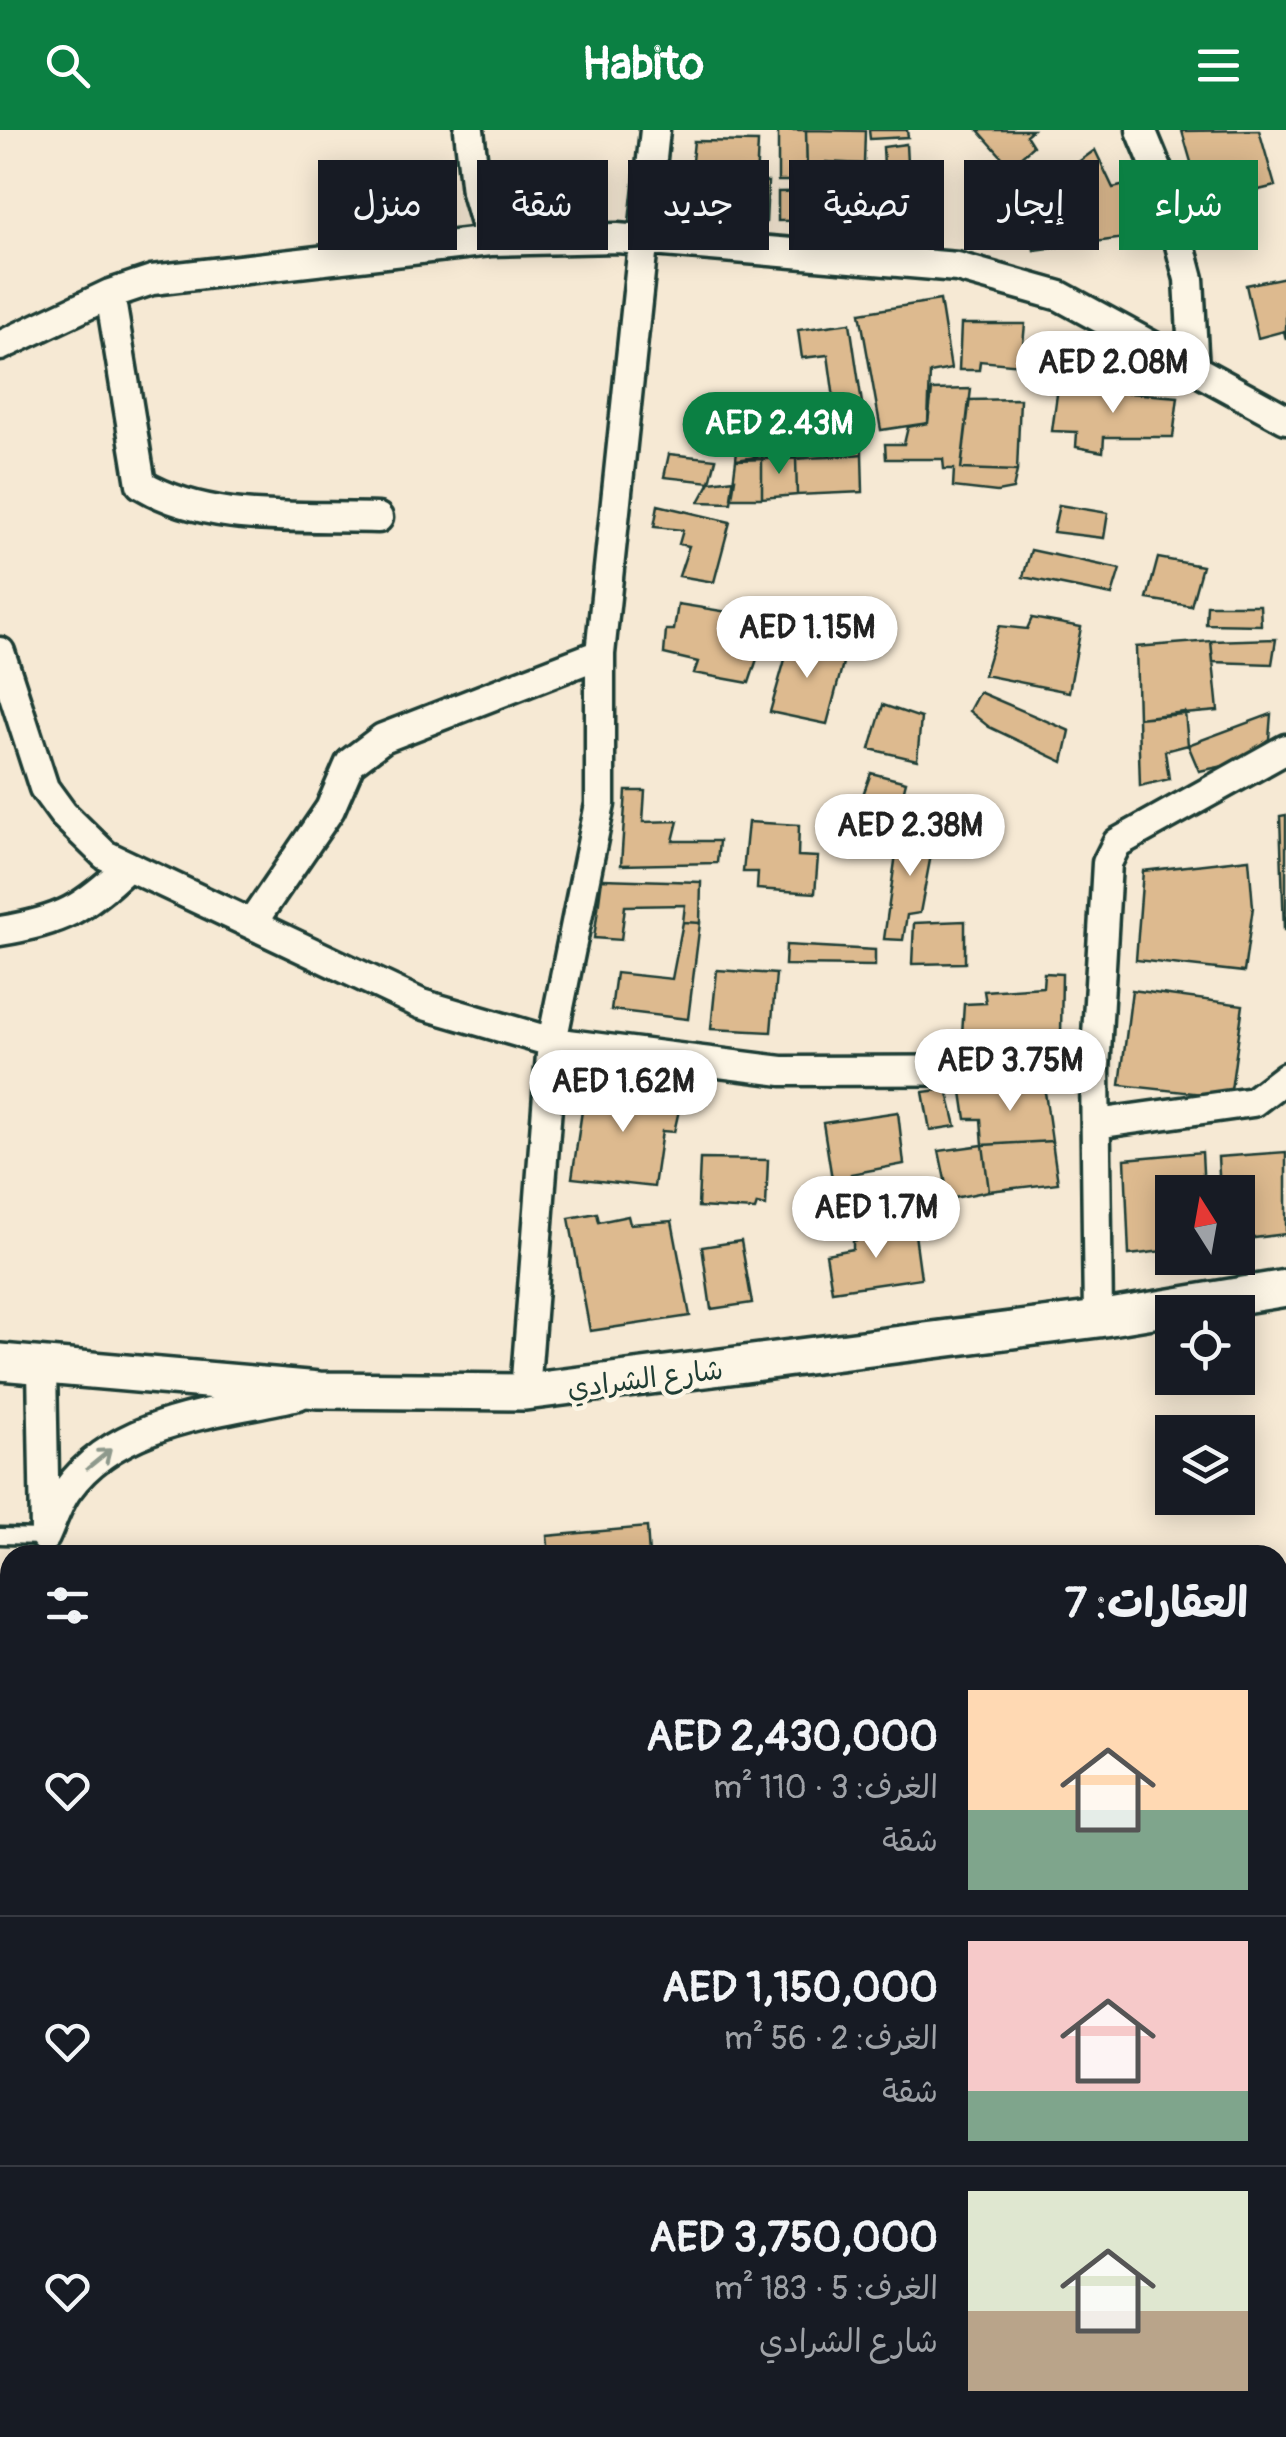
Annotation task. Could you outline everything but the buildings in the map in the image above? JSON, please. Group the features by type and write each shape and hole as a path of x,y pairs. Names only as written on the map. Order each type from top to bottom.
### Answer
{"street":[{"path":"470,130 477,195"},
{"path":"652,160 655,130"},
{"path":"1141,130 1164,188 1189,279 1194,371"},
{"path":"0,346 110,294 152,280 477,242"},
{"path":"525,1392 552,1042 600,804 600,654 642,250"},
{"path":"759,250 957,267 1060,296 1286,419"},
{"path":"110,294 140,484 167,500 232,513 378,518"},
{"path":"0,652 44,788 63,814 105,855 421,1004 552,1042 782,1071 1095,1070"},
{"path":"252,923 330,809 350,764 383,738 600,654"},
{"path":"1098,1319 1095,1070 1107,863 1116,843 1286,749"},
{"path":"0,932 51,923 96,897 128,866"},
{"path":"1096,1124 1253,1102 1286,1077"},
{"name":"شارع الشرادي","path":"0,1362 319,1390 525,1392 1098,1319 1286,1288"},
{"path":"42,1368 45,1545"},
{"path":"45,1545 66,1490 120,1442 160,1426 319,1390"}],"lane":[{"path":"0,1536 40,1545"}]}
